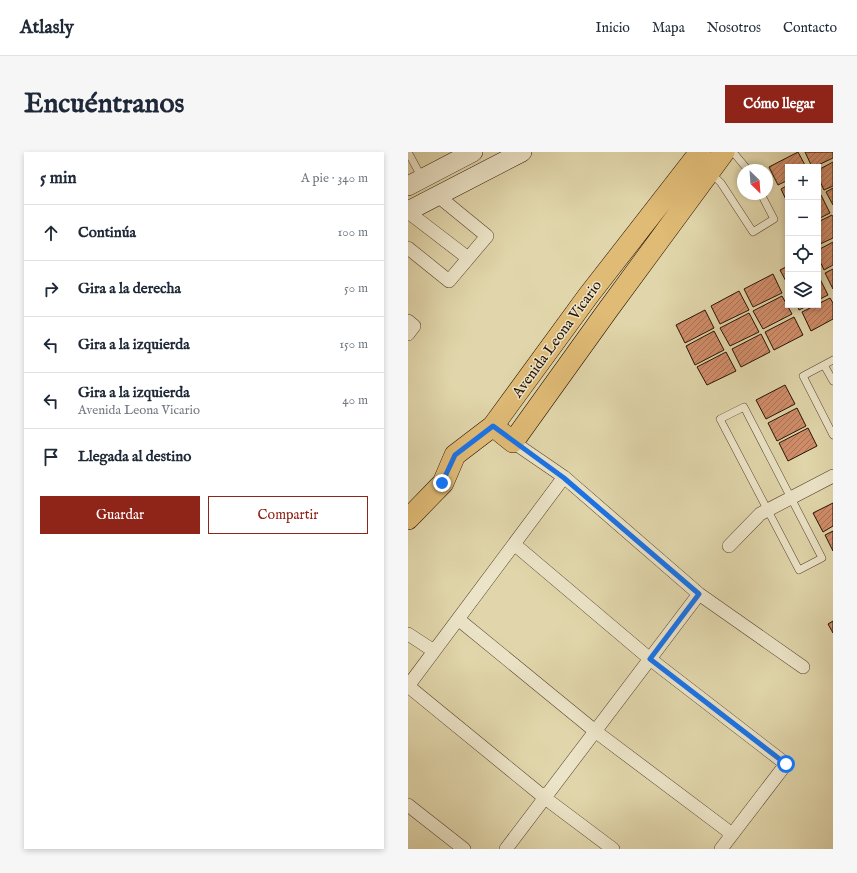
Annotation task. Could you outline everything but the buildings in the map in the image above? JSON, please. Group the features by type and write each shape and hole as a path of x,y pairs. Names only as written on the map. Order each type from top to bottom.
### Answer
{"main road":[{"path":"415,182 473,152"},
{"path":"408,212 522,152"},
{"name":"Avenida Leona Vicario","path":"408,519 442,483 455,455 493,426 588,296 701,163 724,152"},
{"name":"Avenida Leona Vicario","path":"513,442 606,311 701,163"},
{"path":"449,164 460,184"},
{"path":"588,296 606,311"},
{"path":"493,426 513,442"}],"street":[{"path":"408,248 449,281 487,236 438,196"},
{"path":"408,212 468,258"},
{"path":"408,321 414,326 408,334"},
{"path":"513,442 564,478 699,594 803,667"},
{"path":"729,546 760,514 833,476"},
{"path":"564,478 408,686 545,798 613,849"},
{"path":"514,544 650,659 786,764 721,849"},
{"path":"506,849 699,594"},
{"path":"458,619 595,731 732,834"},
{"path":"408,634 434,651"},
{"path":"408,805 464,849"}],"lane":[{"path":"408,152 415,182"},
{"path":"733,152 743,164"},
{"path":"701,163 721,183 753,232 774,219 764,200"},
{"path":"833,360 802,376 833,435"},
{"path":"824,365 833,381"},
{"path":"744,407 822,558 798,570 768,510 720,419 744,407"}],"route":[{"path":"442,483 455,455 493,426 564,478 699,594 650,659 786,764"}]}
